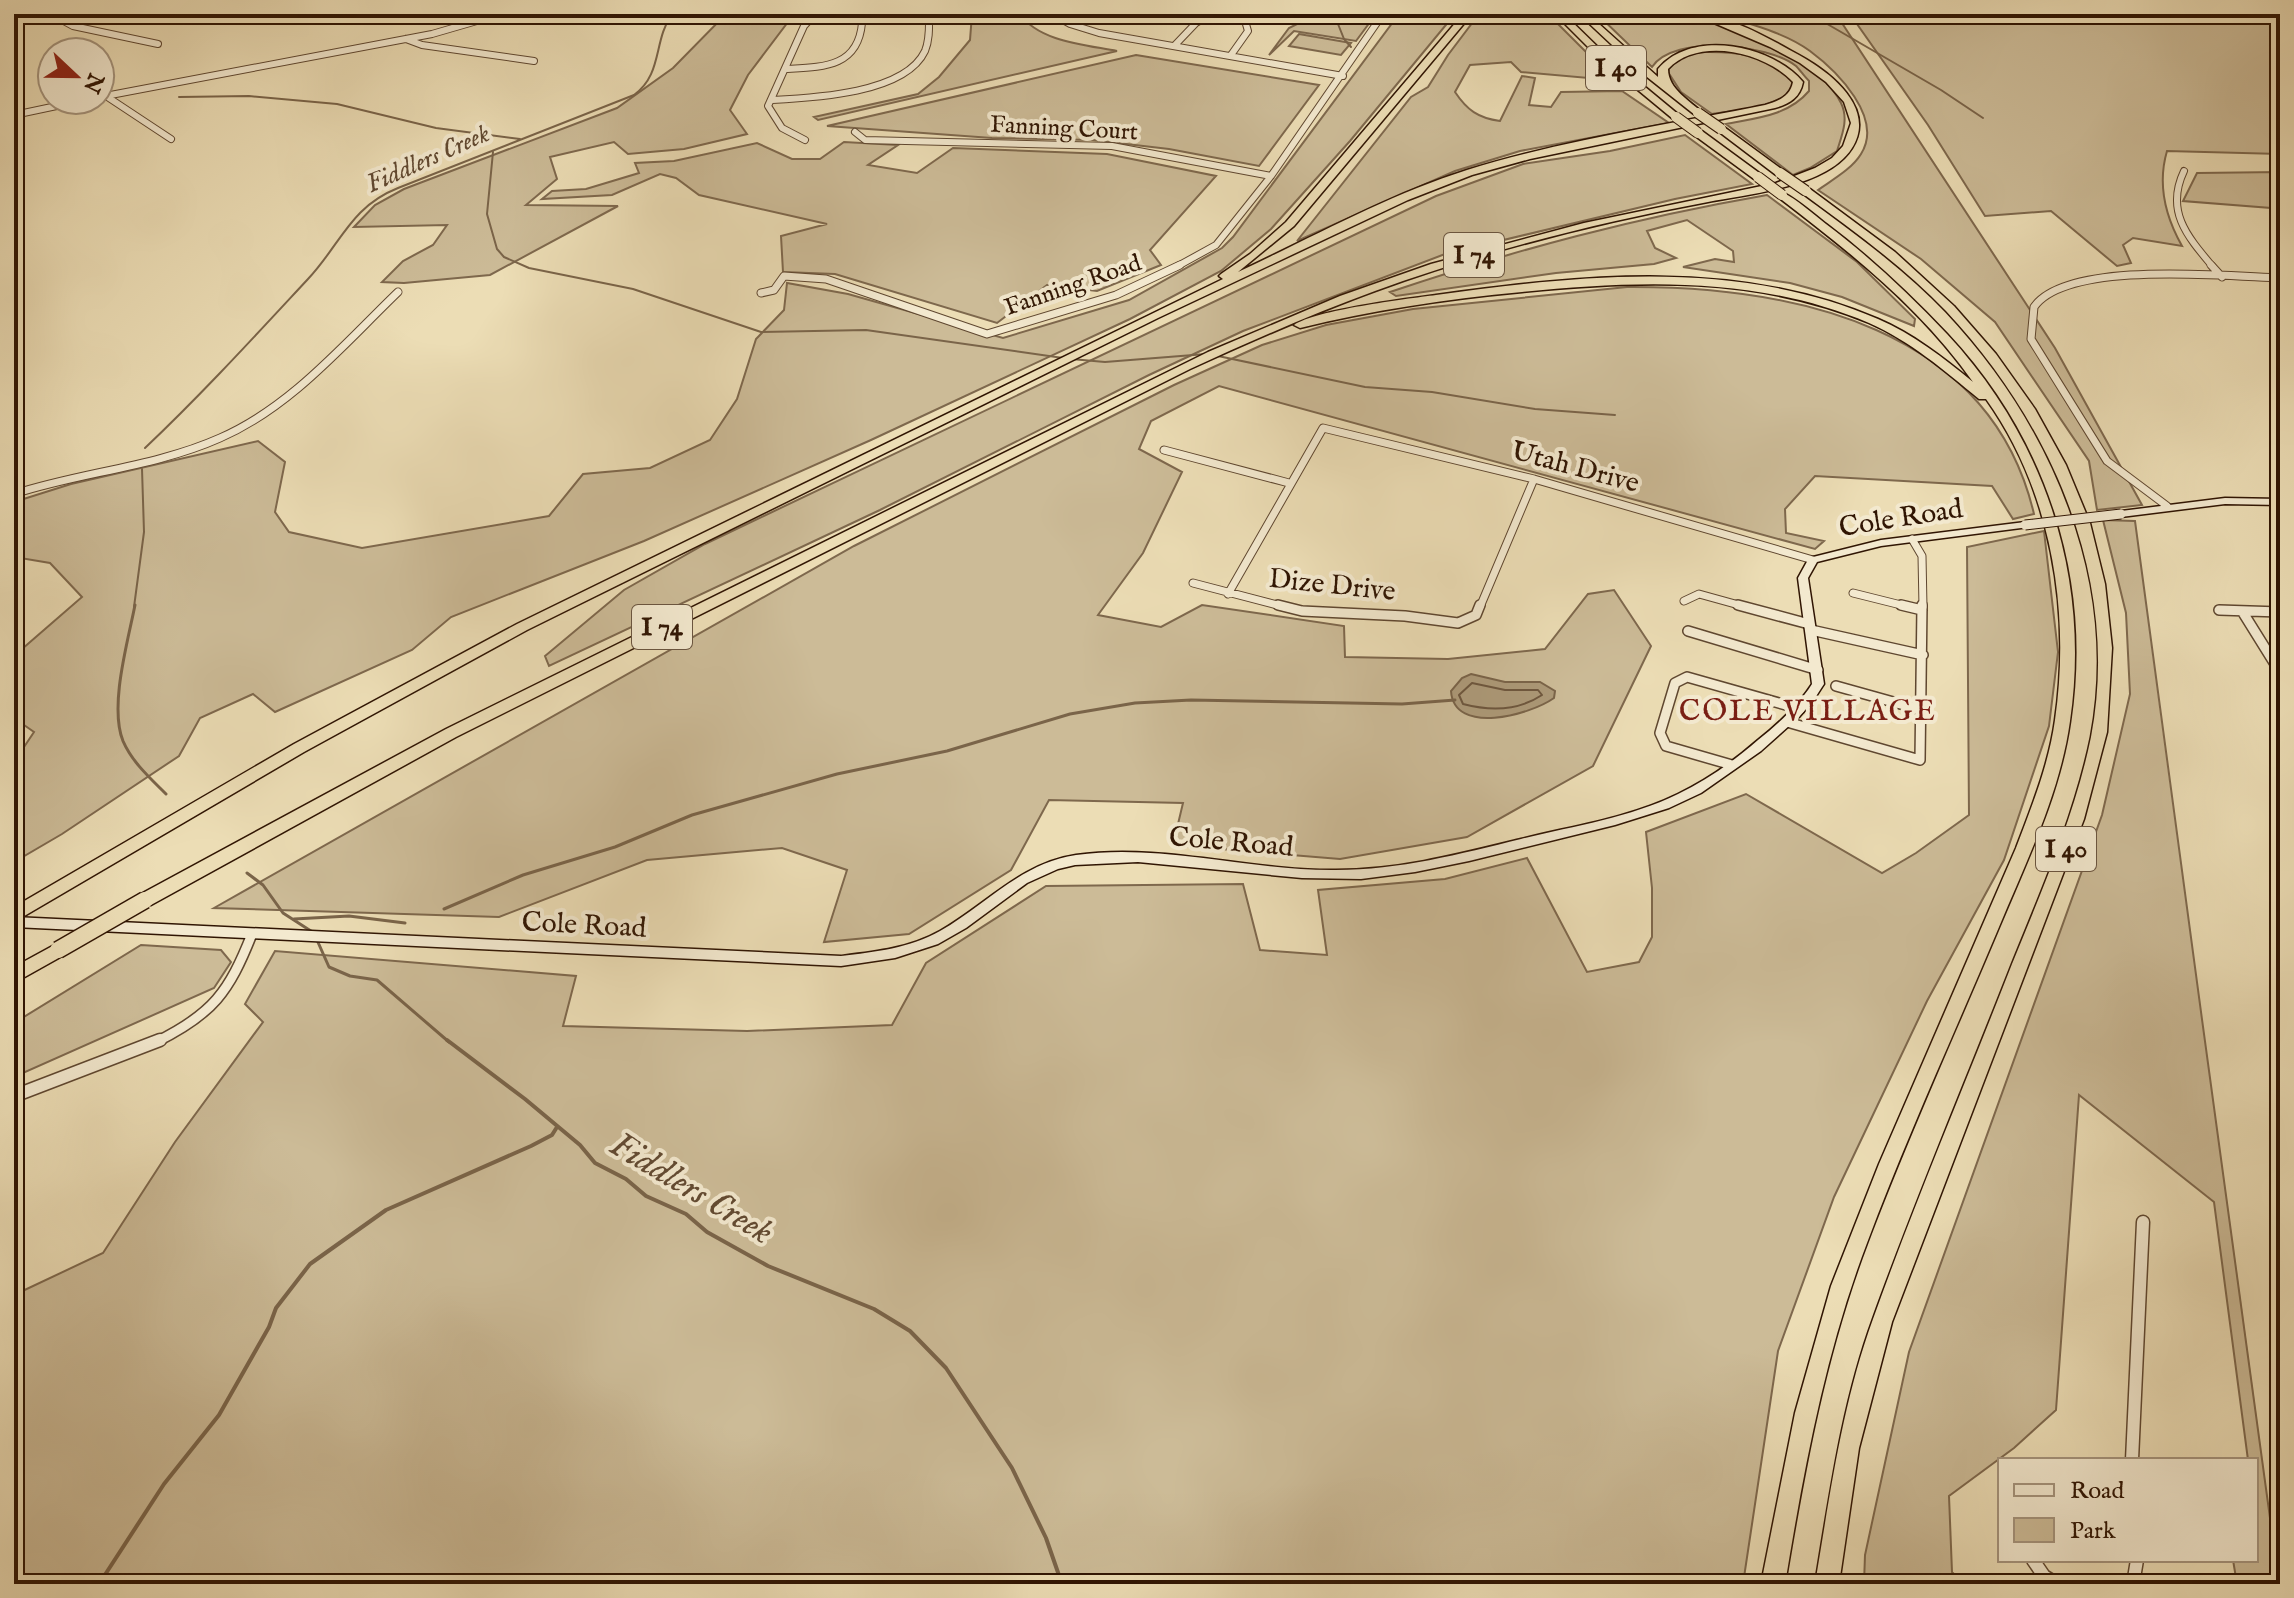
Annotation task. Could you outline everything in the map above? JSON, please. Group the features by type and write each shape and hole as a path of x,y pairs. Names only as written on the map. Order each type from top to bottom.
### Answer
{"highway":[{"name":"I 74","path":"14,915 299,748 522,627 1154,316 1234,270 1275,238 1468,14"},
{"name":"I 40","path":"1559,14 1601,55 1676,117 1845,241 1906,294 1969,364 2007,419 2045,500 2058,547 2068,658 2062,720 2046,786 2021,853 1856,1246 1827,1330 1794,1457 1773,1584"},
{"name":"I 40","path":"1583,14 1624,53 1698,113 1890,253 1933,291 2003,367 2066,473 2087,529 2101,589 2106,650 2102,715 2089,782 1882,1322 1848,1448 1827,1584"},
{"name":"I 74","path":"14,976 145,900 451,733 1186,366 1308,312 1454,261 1573,228 1797,179 1840,157 1851,142 1854,128 1847,104 1833,85 1815,68 1778,45 1697,14"},
{"path":"1154,316 1404,198 1468,173 1563,148 1766,108 1790,98 1797,90 1798,82 1784,67 1760,56 1724,50 1695,51 1671,58 1663,69 1663,77 1678,97"},
{"path":"1186,366 1279,331 1394,304 1622,279 1700,279 1792,293 1880,324 1951,367 2007,419"}],"street":[{"path":"51,14 73,26 158,44"},
{"path":"116,94 406,39 501,14"},
{"path":"805,140 795,138 771,117 768,110 804,26 815,14"},
{"path":"785,69 830,63 854,51 860,43 862,23 855,14"},
{"path":"771,100 831,95 871,86 897,75 923,55 929,41 929,14"},
{"path":"1052,14 1091,31 1344,74"},
{"path":"1151,14 1197,22"},
{"path":"1175,45 1197,22 1211,14"},
{"path":"1231,55 1250,30 1243,14"},
{"name":"Fanning Road","path":"761,293 774,290 784,276 826,279 987,334 1116,295 1216,245 1271,176 1383,14"},
{"path":"406,39 422,45 534,61"},
{"path":"116,104 171,139"},
{"path":"14,115 36,110"},
{"name":"Fanning Court","path":"855,132 865,140 1112,146 1271,176"},
{"path":"2184,171 2175,192 2182,225 2222,277"},
{"path":"2167,506 2107,461 2031,339 2029,319 2038,302 2056,289 2111,275 2280,278"},
{"path":"14,494 75,475 180,451 243,427 292,393 398,292"},
{"name":"Utah Drive","path":"1289,483 1323,428 1534,479 1813,560"},
{"path":"1164,450 1289,483 1228,594"},
{"name":"Dize Drive","path":"1193,583 1302,611 1468,621 1476,615 1534,479"},
{"name":"Cole Road","path":"14,922 778,959 865,959 908,950 944,935 997,895 1062,863 1128,859 1331,875 1381,872 1514,845 1665,805 1698,789 1727,764 1787,722 1812,697 1818,684 1818,670 1803,578 1813,560 1881,543 2167,506 2225,501 2280,502"},
{"path":"1787,722 1920,760 1922,556 1912,539"},
{"path":"1853,593 1922,610"},
{"path":"1684,601 1699,594 1812,628 1923,655"},
{"path":"2219,610 2280,612"},
{"path":"2242,611 2280,672"},
{"path":"1688,631 1818,670"},
{"path":"1727,764 1666,746 1660,733 1675,683 1687,677 1800,709"},
{"path":"1836,686 1922,710"},
{"path":"14,1096 154,1042 195,1022 225,993 240,968 252,934"},
{"path":"2132,1458 2143,1222"},
{"path":"2034,1562 2044,1576 2057,1584"},
{"path":"2133,1584 2137,1562"}],"green space":[{"path":"1655,12 1708,18 1796,58 1830,87 1841,103 1845,121 1837,151 1793,175 1726,124 1781,111 1809,91 1809,81 1796,66 1783,58 1744,48 1700,46 1663,57 1652,67 1597,14"},
{"path":"726,14 794,14 748,75 730,110 747,134 684,149 628,154 614,142 550,157 557,179 526,205 618,206 490,275 404,283 382,282 403,261 433,245 447,225 354,227 375,205 404,189 617,108 673,68"},
{"path":"972,14 1020,14 1039,31 1051,36 1117,51 818,120 814,117 918,94 939,77 970,40"},
{"path":"1317,14 1376,14 1356,41 1294,31 1269,55 1289,28"},
{"path":"1399,14 1455,14 1350,141 1271,229 1221,271 1130,319 871,440 644,541 451,617 412,650 275,712 253,694 200,718 179,756 14,862 14,762 34,732 14,718 14,656 82,597 50,563 14,557 14,502 71,484 258,441 285,462 275,512 289,532 362,548 549,516 583,474 650,468 710,440 737,399 756,339 784,310 787,283 848,294 1003,338 1129,300 1222,248"},
{"path":"1479,14 1548,14 1598,64 1622,81 1521,72 1511,62 1470,65 1455,92 1474,112 1500,121 1522,76 1535,78 1529,105 1551,107 1561,92 1622,91 1669,123 1520,151 1455,171 1297,241 1411,97 1428,87"},
{"path":"1718,14 1836,14 2055,348 2142,505 2097,510 2089,461 1995,322 1921,259 1818,190 1852,165 1867,140 1862,111 1833,70 1800,44 1766,29"},
{"path":"1850,14 2062,14 2083,17 2085,14 2280,14 2280,154 2167,151 2163,176 2164,200 2182,246 2133,238 2123,245 2131,263 2117,266 2051,211 1985,216 1928,125"},
{"path":"1299,34 1351,43 1341,55 1289,46"},
{"path":"1700,52 1738,53 1759,59 1791,78 1793,87 1768,104 1712,114 1681,92 1668,72 1676,60"},
{"path":"1136,55 1319,85 1259,166 1169,149 1092,140 992,138 827,126"},
{"path":"1685,135 1752,184 1675,199 1445,254 1243,331 880,510 549,666 545,656 624,590 705,544 1436,196 1523,164 1610,151"},
{"path":"844,142 898,145 868,165 917,173 953,148 1107,154 1216,176 1150,250 1161,265 1097,291 1047,285 997,323 835,274 783,272 781,236 827,224 699,195 676,178 660,174 612,195 542,199 552,191 586,189 639,173 635,163 674,161 757,143 792,159 820,159"},
{"path":"2280,172 2280,221 2271,208 2183,201 2197,173"},
{"path":"1767,195 1857,262 1915,319 1914,326 1842,297 1790,283 1683,267 1715,259 1734,262 1733,251 1687,220 1647,231 1655,248 1676,258 1654,264 1556,273 1396,296 1390,292 1577,236"},
{"path":"1627,287 1690,289 1754,296 1817,309 1876,330 1930,360 1975,400 2011,451 2034,514 2013,519 1992,486 1815,476 1785,509 1786,533 1824,541 1815,549 1219,386 1151,421 1139,449 1182,472 1143,553 1098,615 1161,627 1202,605 1344,626 1345,657 1448,659 1545,649 1588,594 1614,590 1651,646 1593,766 1467,837 1340,859 1173,845 1183,803 1049,800 1011,870 909,934 824,942 847,870 782,848 647,860 499,917 214,908 854,546 1174,385 1262,345 1326,325 1413,309"},
{"path":"2103,520 2135,521 2279,1584 2237,1584 2233,1562 2258,1562 2258,1458 2248,1458 2214,1202 2079,1095 2056,1410 2014,1448 1949,1496 1952,1572 1963,1584 1864,1584 1865,1555 1909,1352 2102,815 2130,694 2126,613"},
{"path":"2044,531 2058,652 2049,726 2004,860 1927,1001 1834,1197 1778,1351 1743,1584 14,1584 14,1295 103,1253 175,1142 263,1022 245,1004 275,951 576,976 563,1026 747,1031 892,1025 926,963 1046,886 1243,884 1260,950 1327,955 1318,890 1445,879 1527,858 1587,972 1639,962 1652,937 1652,888 1646,832 1746,794 1882,873 1969,815 1967,547"},
{"path":"141,945 221,950 231,962 214,988 14,1077 14,1023"}],"water":[{"path":"1471,674 1505,682 1540,682 1555,691 1554,698 1528,710 1495,718 1465,713 1455,705 1451,691 1462,678"}],"waterway":[{"name":"Fiddlers Creek","path":"145,448 308,279 368,205 398,188 634,95 650,77 662,35 672,14"},
{"path":"1334,14 1344,39 1351,47"},
{"path":"1810,14 1983,118"},
{"path":"179,97 249,96 337,104 436,128 520,139"},
{"path":"493,152 487,214 497,249 504,257 529,268 633,289 761,332 866,330 1063,358"},
{"path":"1071,359 1105,362 1206,354"},
{"path":"1218,356 1365,387 1432,392 1535,409 1615,415"},
{"name":"Fiddlers Creek","path":"134,607 144,532 142,469"},
{"name":"Fiddlers Creek","path":"135,605 121,673 119,727 131,756 166,794"},
{"path":"444,909 523,875 615,847 692,815 837,774 947,751 1070,714 1135,703 1191,700 1402,704 1455,700"},
{"name":"Fiddlers Creek","path":"247,873 263,885 283,913 314,933"},
{"path":"294,919 349,916 405,923"},
{"name":"Fiddlers Creek","path":"317,940 329,967 350,976 377,980 449,1042"},
{"name":"Fiddlers Creek","path":"447,1040 525,1099 580,1145 595,1163 626,1179 646,1196 686,1214 707,1232 768,1266 874,1309 910,1331 946,1368 1012,1468 1046,1538 1062,1584"},
{"path":"99,1584 164,1484 219,1415 269,1327 276,1308 310,1264 386,1210 531,1146 552,1135 557,1127"}],"district":[{"name":"COLE VILLAGE","path":"1808,712"}]}
